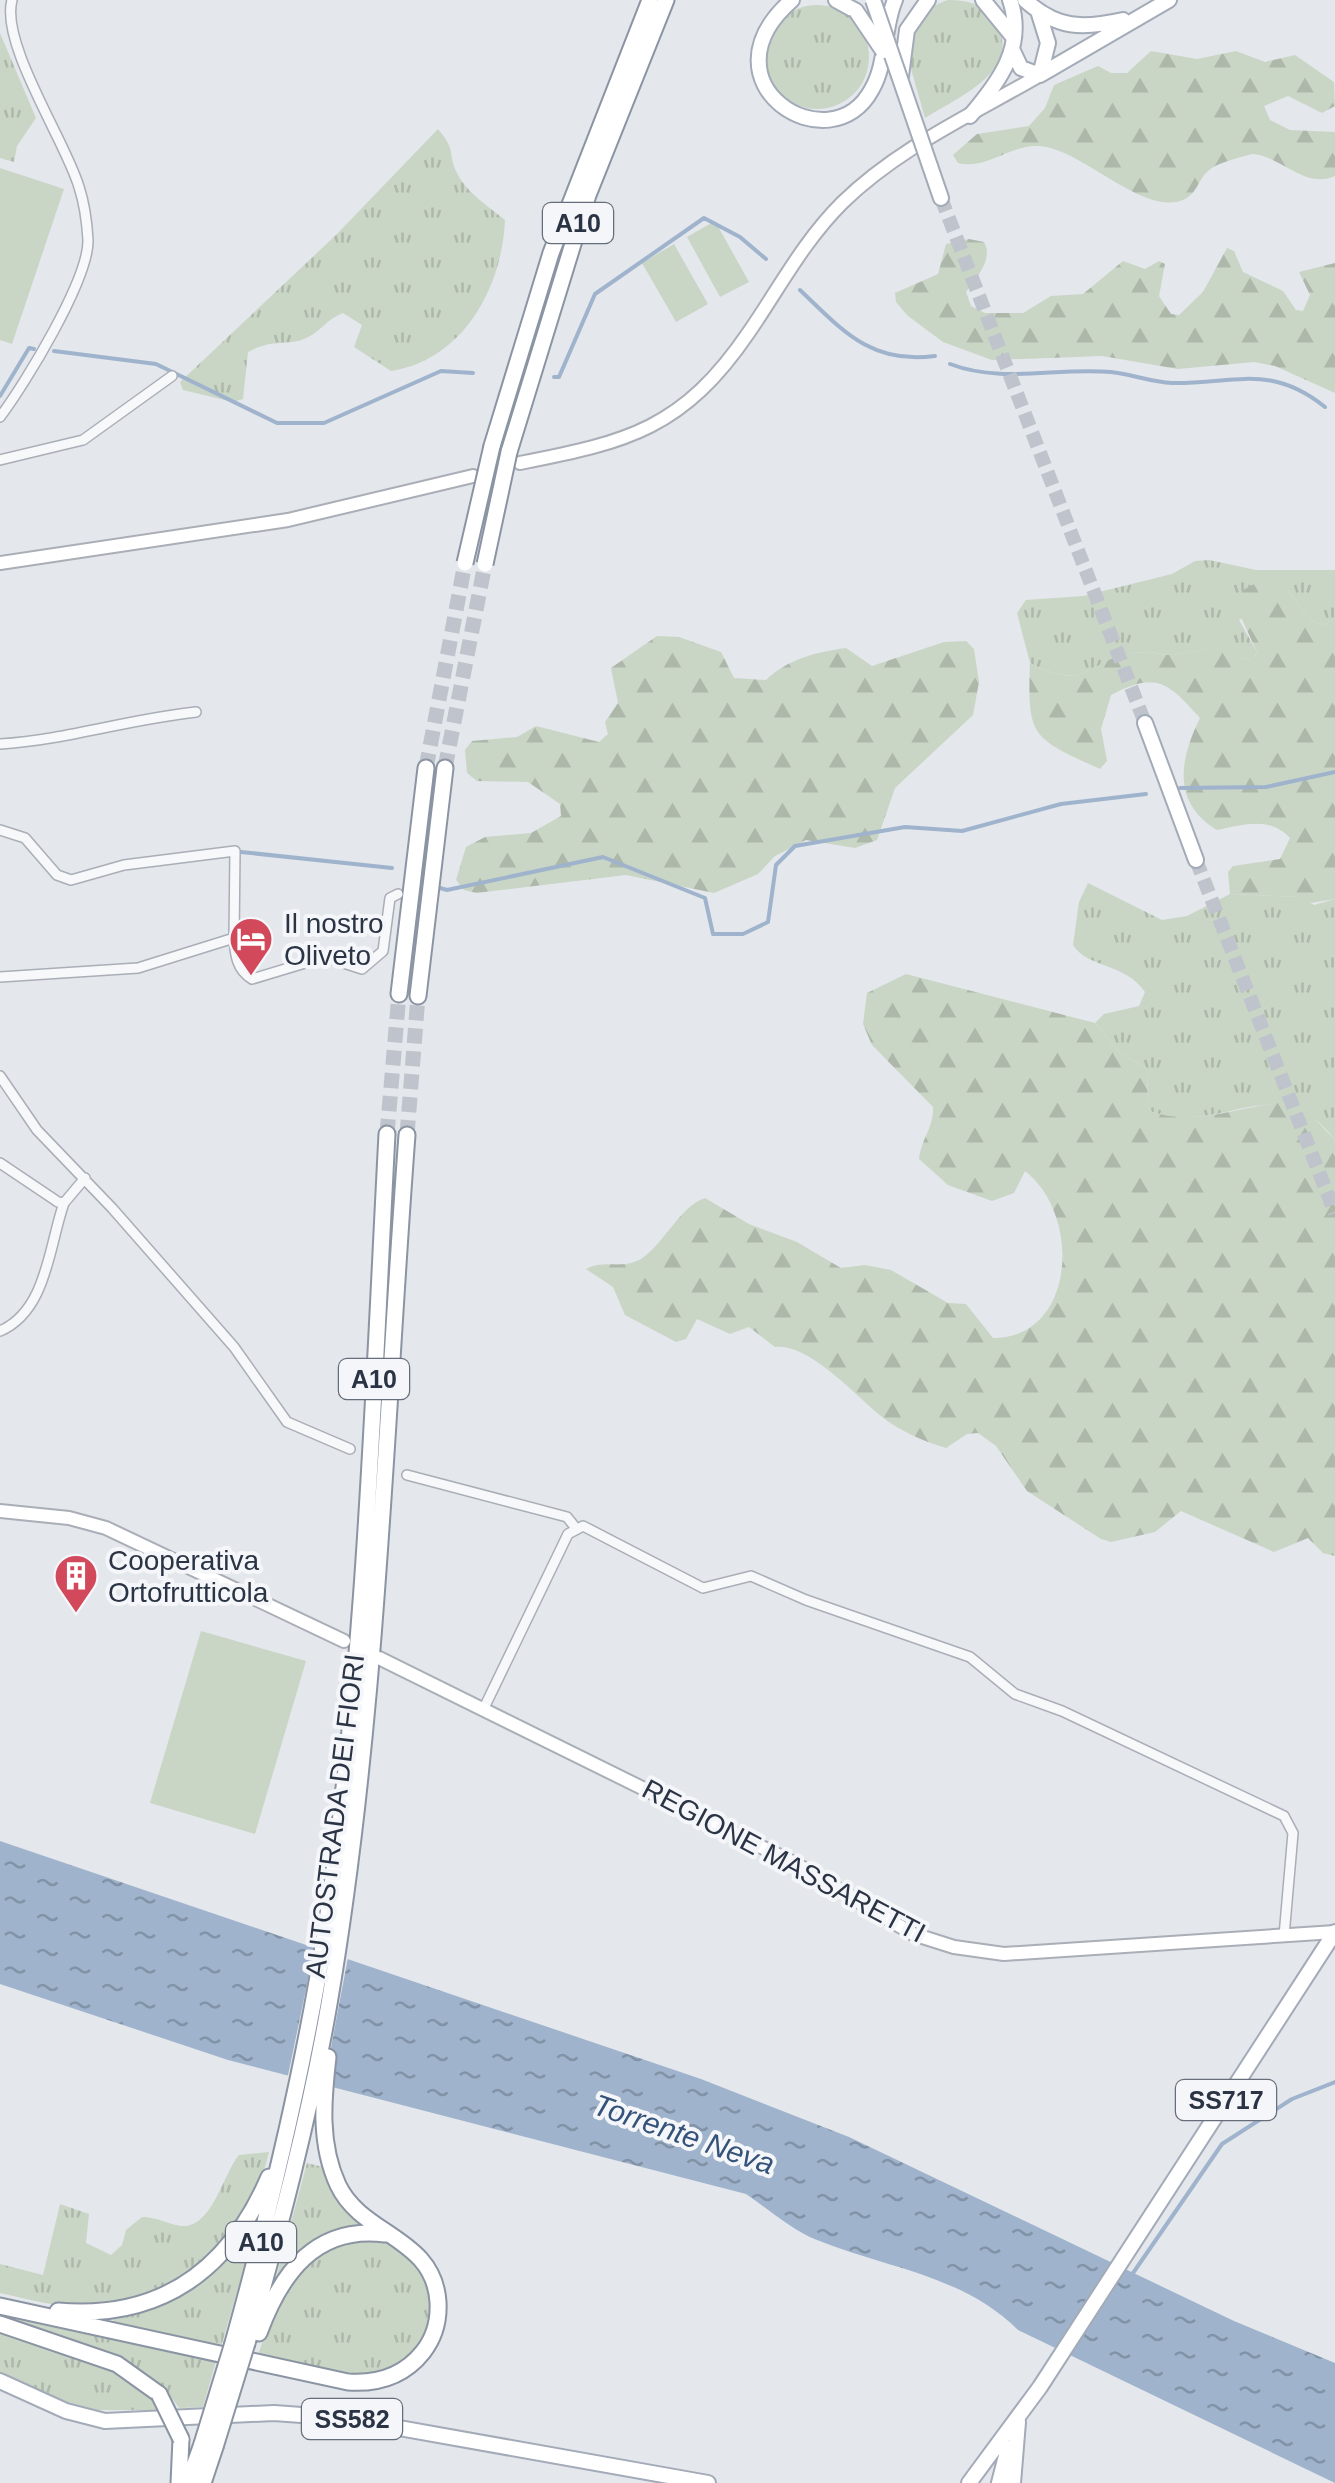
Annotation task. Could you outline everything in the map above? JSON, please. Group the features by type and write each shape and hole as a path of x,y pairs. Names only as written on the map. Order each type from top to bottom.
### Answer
{"highway":[{"name":"A10","path":"464,564 492,446 551,252 650,0"},
{"name":"A10","path":"485,564 588,195 666,0"},
{"path":"398,994 426,768"},
{"path":"418,996 445,768"},
{"name":"AUTOSTRADA DEI FIORI","path":"292,2141 353,1762 387,1134"},
{"name":"AUTOSTRADA DEI FIORI","path":"188,2483 230,2401 329,2005 407,1135"},
{"path":"0,2306 348,2382 372,2382 413,2364 428,2345 437,2323 438,2298 432,2273 419,2255 361,2214 338,2185 323,2112 329,2005"},
{"path":"19,2310 122,2310 186,2283 213,2263 249,2219 292,2141"},
{"path":"245,2344 281,2285 307,2255 345,2233 394,2235"},
{"path":"0,2324 117,2364 159,2394 181,2439 178,2483"},
{"name":"AUTOSTRADA DEI FIORI","path":"203,2483 209,2446 245,2344"}],"main road":[{"path":"836,0 856,11 901,82"},
{"path":"873,0 941,198"},
{"path":"790,4 759,43 762,81 786,110 824,120 853,110 874,88 894,0"},
{"path":"982,0 1013,44 1022,68 1040,74 1170,0"},
{"path":"970,116 1001,79 1013,44 1010,0"},
{"path":"1025,0 1038,14 1048,43 1040,74"},
{"path":"901,82 903,42 924,4"},
{"path":"1038,14 1080,28 1138,16"},
{"path":"1145,723 1196,860"},
{"name":"SS717","path":"970,2483 1040,2387 1335,1932"},
{"name":"SS582","path":"0,2381 66,2411 105,2421 274,2413 343,2418 708,2483"},
{"name":"SS717","path":"998,2483 1020,2417"},
{"path":"1014,2483 1015,2434"}],"street":[{"path":"0,417 31,374 56,327 88,245 79,186 42,121 9,50 3,28 4,14 12,0"},
{"path":"515,458 610,446 666,418 705,387 749,333 790,264 840,206 884,167 1040,74"},
{"path":"0,460 83,440 172,376"},
{"path":"0,563 288,520 473,476"},
{"path":"0,744 40,742 68,732 196,712"},
{"path":"0,830 25,838 58,874 71,880 124,865 234,851 234,955 244,974 252,978 325,957 362,969 383,950 390,898 398,894"},
{"path":"0,976 138,968 234,938"},
{"path":"0,1076 37,1130 234,1347 287,1422 350,1449"},
{"path":"0,1163 64,1202"},
{"path":"0,1331 18,1320 42,1281 64,1202 84,1178"},
{"path":"407,1475 566,1517 575,1527 598,1532 703,1588 751,1576 806,1600 970,1657 1015,1694 1062,1711 1284,1816 1293,1833 1284,1936"},
{"path":"0,1511 68,1518 106,1528 344,1642"},
{"path":"484,1708 513,1641 575,1527"},
{"name":"REGIONE MASSARETTI","path":"379,1658 796,1864 913,1934 954,1947 1004,1954 1335,1932"}],"green space":[{"path":"948,0 969,2 986,11 1002,40 1001,55 984,80 925,118 905,48 920,18"},
{"path":"817,5 837,9 854,20 865,37 869,57 865,77 854,94 837,105 817,109 797,105 780,94 769,77 765,57 769,37 780,20 797,9"},
{"path":"0,33 36,118 17,146 14,162 0,158"},
{"path":"1151,51 1197,59 1236,51 1265,62 1295,55 1334,82 1335,106 1322,113 1288,96 1264,106 1270,120 1290,130 1335,132 1335,176 1313,179 1252,154 1212,168 1188,197 1167,202 1131,191 1075,158 1040,146 1018,149 979,163 958,163 953,155 977,134 1029,126 1045,108 1054,85 1098,66 1111,73 1127,73"},
{"path":"438,129 448,142 461,180 505,220 496,271 487,295 458,336 439,352 391,371 354,347 362,325 343,313 303,340 266,345 248,352 243,399 233,402 183,390 180,382 336,235"},
{"path":"0,168 64,189 12,344 0,340"},
{"path":"715,221 749,282 720,297 687,237"},
{"path":"969,239 984,242 987,249 982,268 966,292 971,306 985,313 1023,313 1051,296 1083,294 1123,261 1145,269 1159,261 1165,264 1159,296 1171,314 1179,315 1203,292 1227,248 1234,251 1243,272 1283,291 1296,310 1303,311 1310,295 1299,272 1335,263 1335,393 1275,366 1254,362 1178,369 1102,356 992,360 943,342 908,316 896,302 895,293 938,274 946,244"},
{"path":"674,244 708,304 676,322 642,263"},
{"path":"1209,560 1256,570 1335,570 1335,618 1323,626 1310,619 1286,588 1239,620 1257,652 1252,659 1217,649 1169,655 1146,652 1127,654 1079,674 1067,675 1030,663 1017,613 1026,600 1083,596 1172,574 1195,561"},
{"path":"1256,583 1286,588 1310,619 1323,626 1335,618 1335,899 1305,904 1299,897 1230,894 1228,872 1233,866 1280,859 1290,838 1265,824 1217,830 1202,819 1186,793 1184,779 1184,764 1200,718 1170,689 1150,682 1139,683 1111,695 1101,729 1107,761 1100,769 1048,742 1033,722 1030,663 1067,675 1079,674 1126,654 1146,652 1169,655 1217,648 1252,659 1257,652 1234,602 1236,594"},
{"path":"657,636 679,637 721,652 734,678 766,680 793,662 824,652 846,648 872,666 944,642 966,641 974,649 979,682 973,715 895,788 877,840 855,848 806,840 775,856 758,874 714,893 626,875 476,893 464,890 456,880 466,847 485,837 531,833 561,816 560,804 528,782 477,781 467,773 465,750 472,741 517,737 536,726 599,742 608,734 605,722 618,703 611,668"},
{"path":"432,771 439,773 412,993 406,992"},
{"path":"1088,883 1162,920 1187,916 1230,894 1300,897 1314,905 1335,899 1335,1140 1314,1118 1293,1107 1272,1105 1179,1117 1152,1112 1148,1106 1147,1068 1119,1052 1095,1023 1104,1014 1139,1006 1145,992 1127,975 1088,958 1073,945 1079,902"},
{"path":"906,974 1095,1023 1119,1052 1147,1068 1148,1106 1152,1112 1207,1116 1299,1102 1335,1140 1335,1556 1323,1553 1308,1538 1274,1552 1181,1511 1155,1532 1111,1542 1101,1539 1027,1491 996,1446 978,1433 967,1434 946,1448 912,1435 881,1416 817,1362 788,1348 775,1347 749,1327 730,1334 697,1319 686,1339 676,1342 625,1315 613,1287 586,1269 641,1259 687,1209 705,1198 841,1268 865,1265 891,1270 948,1303 966,1304 993,1338 1021,1333 1041,1318 1055,1297 1062,1271 1062,1243 1056,1216 1043,1191 1025,1171 1014,1193 992,1201 948,1185 919,1159 933,1107 872,1045 863,1024 867,993"},
{"path":"201,1631 306,1661 255,1834 150,1803"},
{"path":"269,2152 245,2213 226,2240 204,2263 178,2281 118,2304 84,2307 0,2293 0,2264 43,2275 60,2204 89,2214 86,2243 111,2255 122,2245 126,2230 142,2217 192,2225 209,2210 239,2155"},
{"path":"307,2163 327,2168 364,2223 329,2234 281,2279 276,2278"},
{"path":"256,2226 221,2347 113,2323 114,2318 156,2306 222,2262"},
{"path":"351,2238 389,2243 409,2256 422,2274 429,2294 430,2315 413,2354 396,2368 359,2376 258,2355 281,2299 291,2285 315,2260"},
{"path":"0,2314 216,2361 203,2407 179,2408 145,2373 123,2361 0,2320"},
{"path":"0,2328 109,2368 163,2410 85,2410 0,2373"}],"water":[{"name":"Torrente Neva","path":"0,1841 701,2079 849,2137 1234,2321 1335,2363 1335,2483 1018,2330 996,2311 948,2285 808,2236 746,2194 228,2060 0,1984"}],"pier":[{"path":"316,1941 349,1952 323,2090 287,2080"}],"waterway":[{"path":"554,377 559,377 595,294 704,218 740,237 766,259"},
{"path":"800,290 844,331 875,350 893,355 935,356"},
{"path":"0,396 29,348 34,349"},
{"path":"54,351 156,364 277,423 324,423 441,371 473,373"},
{"path":"950,364 1010,374 1111,372 1172,383 1269,380 1305,393 1325,407"},
{"path":"1180,788 1266,787 1335,772"},
{"path":"440,888 447,890 603,857 705,898 713,934 743,934 768,922 776,865 795,846 905,827 962,831 1061,804 1146,794"},
{"path":"241,852 392,868"},
{"path":"1131,2276 1222,2144 1292,2099 1335,2082"}],"tunnel":[{"path":"941,198 1145,723"},
{"path":"426,768 465,563"},
{"path":"445,768 485,564"},
{"path":"1196,860 1335,1213"},
{"path":"387,1134 399,994"},
{"path":"407,1135 418,996"}],"place":[{"name":"Il nostro Oliveto","path":"251,977"},
{"name":"Cooperativa Ortofrutticola","path":"76,1614"}]}
